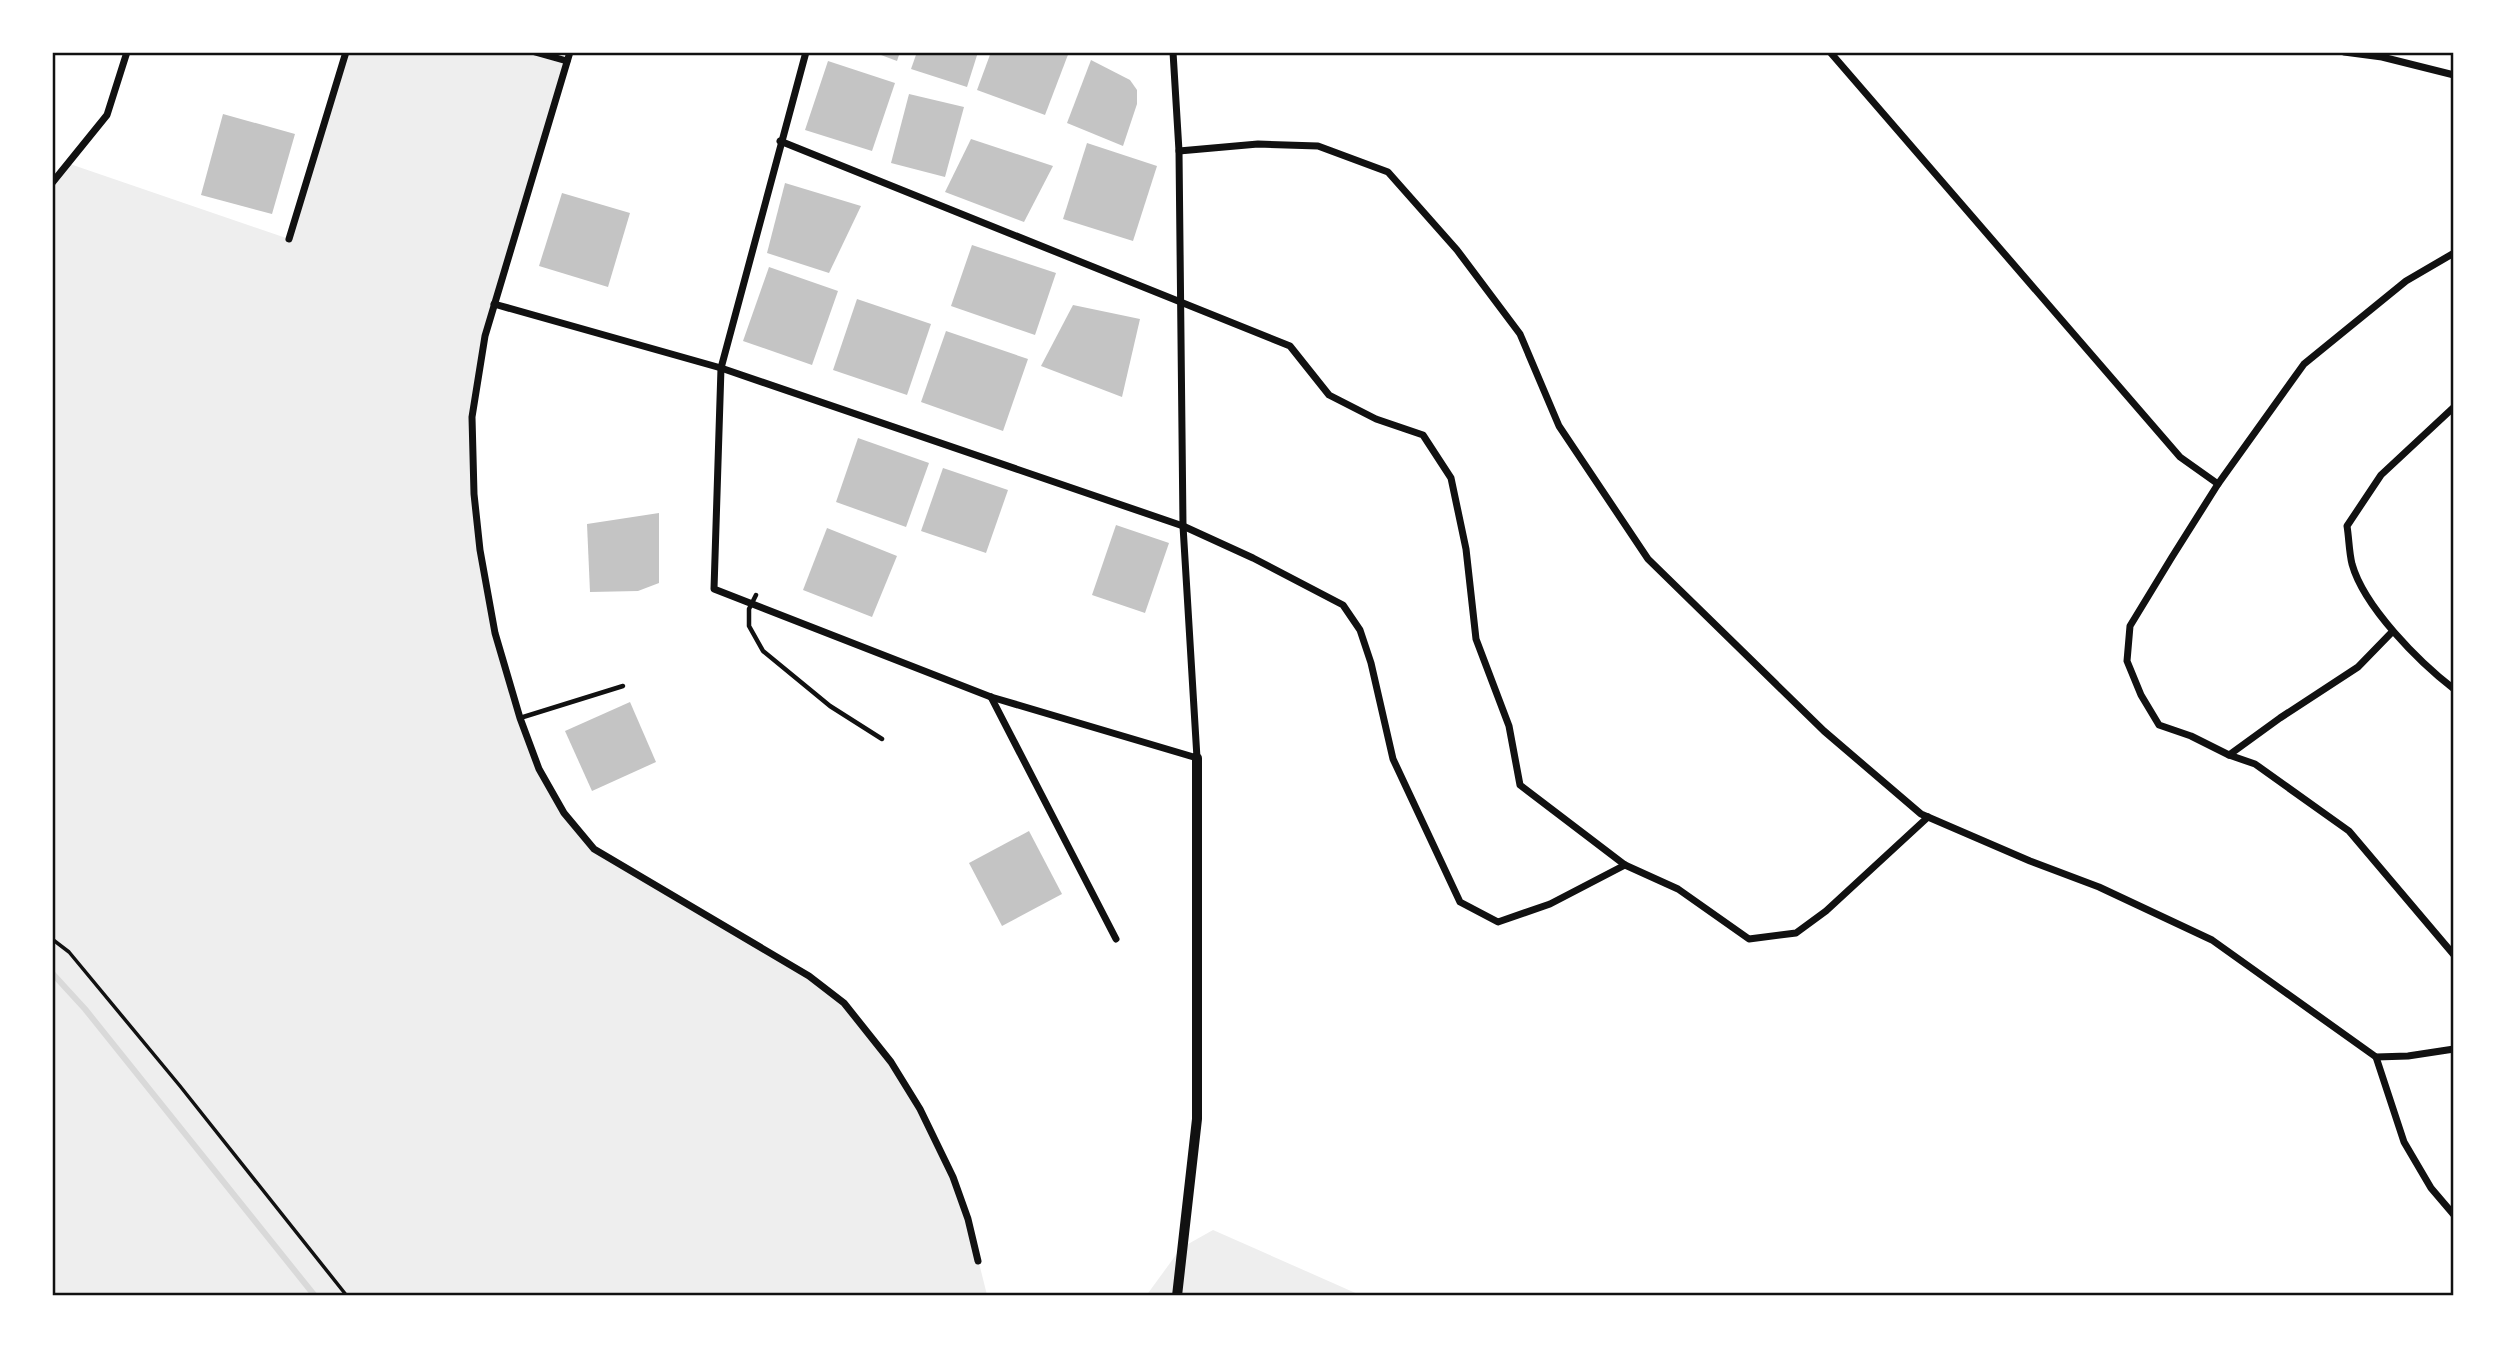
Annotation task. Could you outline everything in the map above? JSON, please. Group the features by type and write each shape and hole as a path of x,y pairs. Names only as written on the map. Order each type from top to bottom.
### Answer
{"street":[{"path":"52,183 107,115 127,52"},
{"path":"289,239 346,52"},
{"path":"536,52 566,61"},
{"path":"569,52 485,336 472,417 474,494 480,550 495,632 520,718 545,780 564,813 594,849 809,976 844,1003 891,1062 920,1109 953,1177 968,1219 978,1261"},
{"path":"806,52 721,368 714,589 991,697 1197,758"},
{"path":"1830,52 2180,457 2218,484"},
{"path":"2344,52 2382,57 2454,75"},
{"path":"1172,53 1179,151 1182,526 1197,758 1197,1119 1177,1296"},
{"path":"780,141 1290,346 1329,395 1376,419 1423,435 1451,478 1466,549 1476,639 1509,726 1520,785 1625,865 1678,889 1749,939 1796,933 1826,911 1928,817"},
{"path":"1179,151 1258,144 1318,146 1388,172 1457,250 1520,334 1559,426 1648,559 1824,731 1921,814 2030,861 2099,887 2212,940 2376,1056 2409,1056 2454,1049"},
{"path":"2454,254 2406,281 2304,364 2218,484 2130,626 2127,661 2141,695 2159,725 2255,764 2349,831 2454,956"},
{"path":"494,304 721,368 1182,526 1253,558 1343,605 1360,630 1371,663 1393,759 1460,902 1498,922 1550,904 1625,865"},
{"path":"2451,412 2382,475 2347,526 2352,565 2392,632 2454,689"},
{"path":"2229,755 2358,667 2392,632"},
{"path":"991,697 1116,939"},
{"path":"2376,1056 2404,1142 2431,1188 2454,1215"}],"lane":[{"path":"756,595 749,609 749,626 763,652 830,706 882,739"},
{"path":"520,718 623,686"}],"path":[{"path":"52,939 69,952 180,1086 346,1296"}],"shaded area":[{"path":"535,52 567,61 494,304 472,417 474,494 495,633 539,769 564,813 594,849 809,976 844,1003 891,1062 920,1109 968,1219 987,1295 53,1296 53,183 70,164 289,239 346,53"},
{"path":"1213,1230 1360,1295 1146,1296 1181,1248"}],"building":[{"path":"873,52 900,52 897,61"},
{"path":"917,52 978,52 967,87 911,69"},
{"path":"991,52 1069,52 1045,115 977,90"},
{"path":"1091,60 1130,80 1137,90 1137,104 1123,146 1067,123"},
{"path":"828,61 895,83 872,151 805,130"},
{"path":"909,94 964,107 945,177 891,163"},
{"path":"223,114 295,134 272,214 201,195"},
{"path":"971,139 1053,166 1024,222 945,192"},
{"path":"1087,143 1157,166 1133,241 1063,219"},
{"path":"785,183 861,206 829,273 767,253"},
{"path":"562,193 630,213 608,287 539,266"},
{"path":"972,245 1056,273 1035,335 951,306"},
{"path":"769,267 838,291 812,365 743,341"},
{"path":"857,299 931,324 907,395 833,370"},
{"path":"1073,305 1140,319 1122,397 1041,366"},
{"path":"946,331 1028,359 1003,431 921,402"},
{"path":"858,438 929,463 906,527 836,502"},
{"path":"943,468 1008,490 986,553 921,531"},
{"path":"659,513 659,583 638,591 590,592 587,524"},
{"path":"1116,525 1169,543 1145,613 1092,595"},
{"path":"827,528 897,556 872,617 803,590"},
{"path":"630,702 656,762 592,791 565,731"},
{"path":"1029,831 1062,894 1002,926 969,863"}],"waterway":[{"path":"52,973 85,1009 315,1296"}]}
